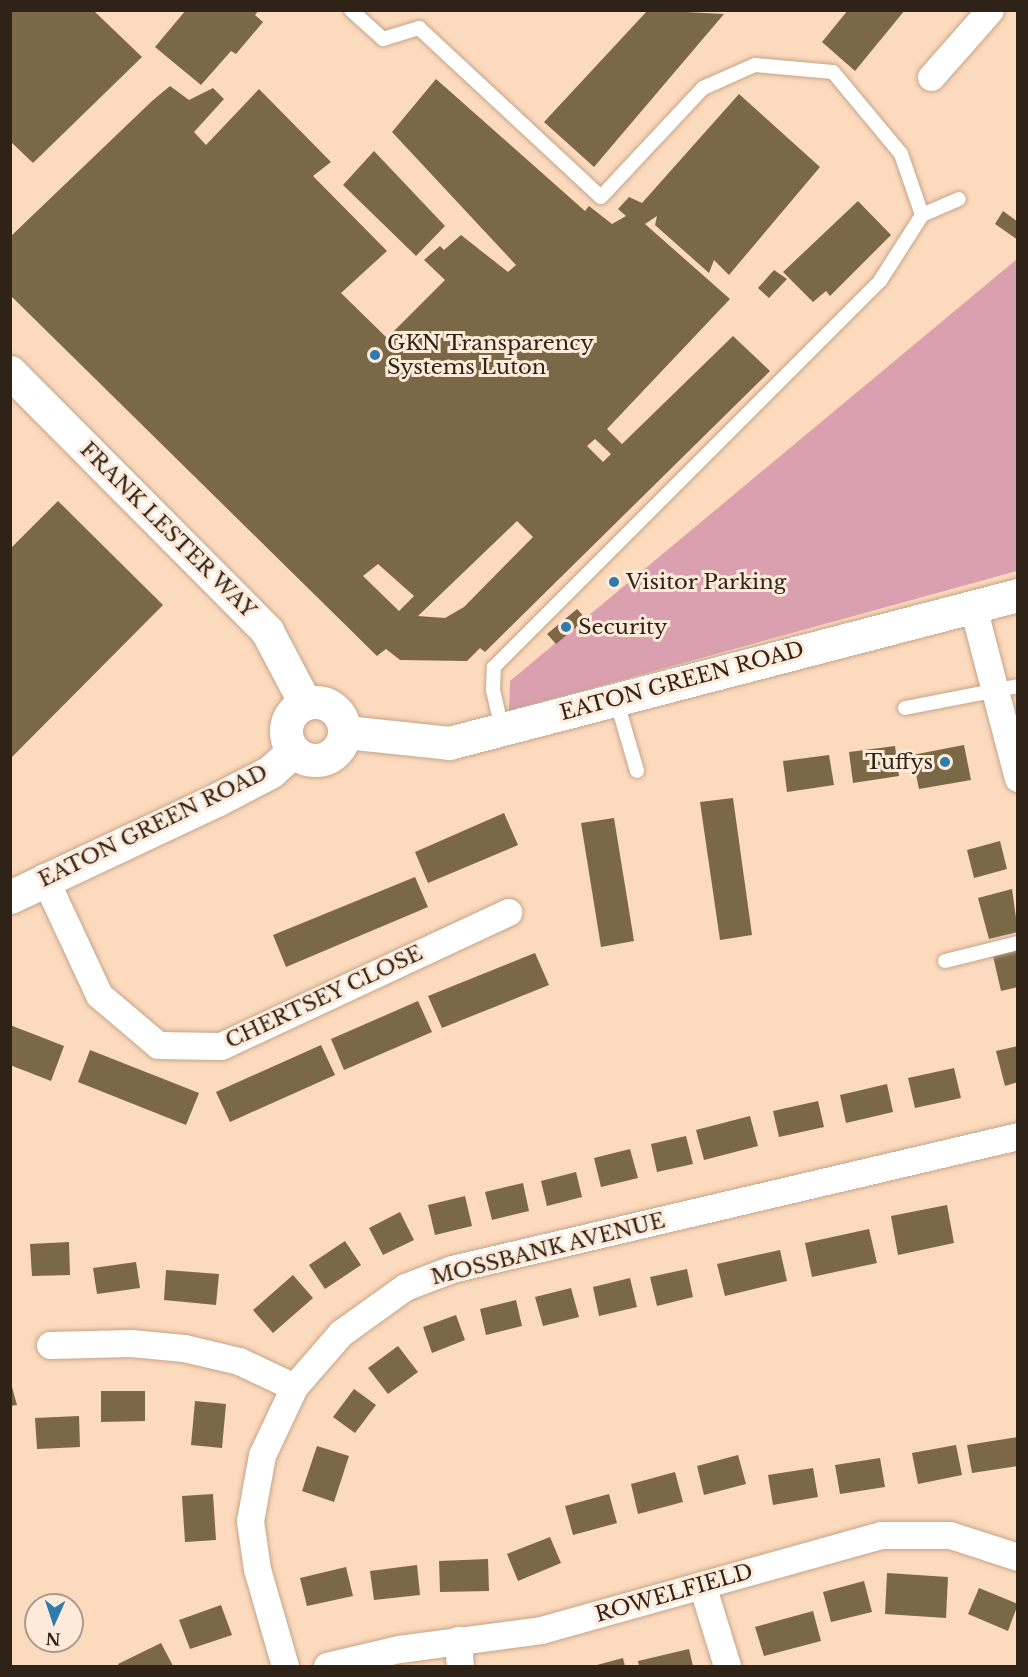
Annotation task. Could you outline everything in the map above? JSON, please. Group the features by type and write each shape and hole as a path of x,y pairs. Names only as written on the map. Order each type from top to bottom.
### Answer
{"street":[{"path":"931,77 990,10"},
{"name":"FRANK LESTER WAY","path":"10,372 267,631 305,703"},
{"name":"EATON GREEN ROAD","path":"345,732 449,743 616,697 1017,595"},
{"path":"973,607 1006,690 1017,778"},
{"path":"305,703 331,706 345,732 339,748 322,759 312,760 293,752 286,724 305,703"},
{"name":"EATON GREEN ROAD","path":"10,897 44,877 218,799 270,772 293,752"},
{"name":"CHERTSEY CLOSE","path":"44,877 99,995 158,1045 221,1046 508,912"},
{"name":"MOSSBANK AVENUE","path":"285,1666 257,1569 250,1521 262,1455 294,1387 341,1333 405,1287 452,1269 1017,1136"},
{"path":"50,1345 131,1343 184,1348 239,1361 294,1387"},
{"name":"ROWELFIELD","path":"327,1666 459,1653 882,1535 950,1535 1017,1557"},
{"path":"702,1585 727,1666"}],"lane":[{"path":"351,10 383,39 419,28 601,197 703,88 755,65 833,72 901,154 922,215"},
{"path":"502,729 493,691 494,667 880,281 922,215 959,199"},
{"path":"905,708 1006,690"},
{"path":"616,697 637,771"},
{"path":"945,961 1017,943"}],"shaded area":[{"path":"1017,259 1017,571 509,711 510,681"}],"building":[{"path":"10,10 93,10 142,57 33,163 10,141"},
{"path":"186,10 259,10 255,15 263,22 236,54 231,51 201,85 155,47"},
{"path":"648,10 724,14 594,167 544,122"},
{"path":"848,10 905,10 855,71 822,42"},
{"name":"GKN Transparency Systems Luton","path":"436,79 585,211 589,206 612,224 626,216 618,209 629,197 642,203 739,94 820,167 729,275 714,260 709,273 655,225 657,216 645,224 730,299 607,429 622,444 733,336 770,371 485,652 480,648 467,661 400,660 386,649 377,656 10,295 10,237 170,86 189,100 213,88 224,99 194,132 206,145 259,89 331,162 313,176 387,251 341,293 387,338 445,280 424,260 440,246 444,250 461,235 508,272 516,265 392,132","holes":["595,439 611,454 603,462 587,446","517,521 533,537 464,607 445,618 418,616","378,564 414,596 399,611 363,576"]},
{"path":"374,151 445,226 416,256 343,185"},
{"path":"858,201 891,235 830,296 826,291 813,302 783,272"},
{"path":"1003,211 1018,222 1018,240 995,224"},
{"path":"774,270 787,279 769,298 758,288"},
{"path":"58,501 163,605 10,759 10,549"},
{"name":"Security","path":"577,609 586,619 556,644 547,634"},
{"path":"964,745 971,780 919,789 912,755"},
{"path":"895,746 899,776 853,783 849,752"},
{"path":"829,755 834,785 787,792 783,761"},
{"path":"733,798 752,935 720,940 700,802"},
{"path":"504,813 518,845 428,883 415,852"},
{"path":"614,818 634,941 601,947 581,823"},
{"path":"1000,841 1007,869 974,878 967,850"},
{"path":"415,877 428,907 286,967 273,935"},
{"path":"1012,889 1018,932 989,939 978,898"},
{"path":"1018,950 1018,987 1001,991 993,956"},
{"path":"535,953 549,985 442,1028 428,996"},
{"path":"418,1001 432,1032 344,1070 331,1039"},
{"path":"10,1025 64,1046 51,1081 10,1065"},
{"path":"321,1045 335,1075 230,1122 216,1092"},
{"path":"1018,1046 1018,1082 1005,1086 996,1051"},
{"path":"90,1050 199,1093 186,1125 78,1082"},
{"path":"954,1068 961,1098 915,1108 908,1078"},
{"path":"887,1084 893,1112 846,1123 840,1095"},
{"path":"818,1101 824,1127 779,1137 773,1111"},
{"path":"750,1116 758,1146 704,1160 696,1130"},
{"path":"686,1136 693,1164 657,1172 651,1144"},
{"path":"630,1149 638,1178 601,1187 594,1158"},
{"path":"576,1172 582,1197 547,1206 541,1181"},
{"path":"523,1183 529,1211 492,1220 485,1192"},
{"path":"465,1196 472,1226 435,1235 428,1205"},
{"path":"947,1205 954,1243 898,1255 891,1216"},
{"path":"400,1212 414,1240 383,1255 369,1228"},
{"path":"869,1229 877,1263 812,1277 805,1243"},
{"path":"345,1241 361,1265 325,1289 309,1265"},
{"path":"69,1242 70,1275 32,1276 30,1244"},
{"path":"780,1250 787,1281 725,1296 717,1264"},
{"path":"136,1262 140,1288 97,1294 93,1268"},
{"path":"687,1269 693,1297 657,1306 650,1277"},
{"path":"166,1270 219,1274 216,1305 164,1300"},
{"path":"293,1275 313,1298 273,1333 253,1310"},
{"path":"630,1278 637,1307 599,1316 593,1287"},
{"path":"571,1288 579,1317 543,1326 535,1297"},
{"path":"516,1300 522,1326 486,1335 480,1309"},
{"path":"456,1315 465,1340 432,1353 423,1327"},
{"path":"398,1346 418,1372 388,1394 368,1368"},
{"path":"10,1380 17,1405 10,1406"},
{"path":"354,1389 376,1405 355,1433 333,1417"},
{"path":"101,1391 145,1391 145,1421 101,1422"},
{"path":"195,1401 226,1404 222,1448 191,1445"},
{"path":"79,1416 80,1447 37,1449 35,1418"},
{"path":"1018,1437 1018,1466 972,1473 967,1445"},
{"path":"956,1445 962,1475 918,1484 912,1453"},
{"path":"317,1446 349,1456 334,1502 302,1491"},
{"path":"738,1455 746,1484 704,1495 697,1466"},
{"path":"880,1458 885,1487 840,1494 835,1465"},
{"path":"813,1468 818,1497 773,1505 768,1475"},
{"path":"675,1472 683,1502 638,1514 631,1484"},
{"path":"213,1494 216,1540 185,1542 182,1496"},
{"path":"609,1494 617,1523 573,1535 565,1506"},
{"path":"550,1537 561,1563 518,1581 507,1554"},
{"path":"488,1559 489,1591 440,1592 439,1561"},
{"path":"417,1565 420,1595 374,1600 370,1571"},
{"path":"346,1567 353,1596 307,1606 300,1578"},
{"path":"887,1573 948,1577 946,1618 885,1614"},
{"path":"864,1581 872,1612 831,1622 823,1592"},
{"path":"979,1588 1018,1604 1008,1631 968,1614"},
{"path":"221,1605 232,1635 190,1649 179,1620"},
{"path":"813,1611 821,1641 764,1656 755,1627"},
{"path":"161,1643 173,1666 119,1666 118,1664"},
{"path":"689,1649 693,1666 639,1666 638,1661"},
{"path":"623,1658 625,1666 593,1666"}],"place":[{"name":"GKN Transparency Systems Luton","path":"375,355"},
{"name":"Visitor Parking","path":"614,582"},
{"name":"Security","path":"566,627"},
{"name":"Tuffys","path":"945,762"}]}
